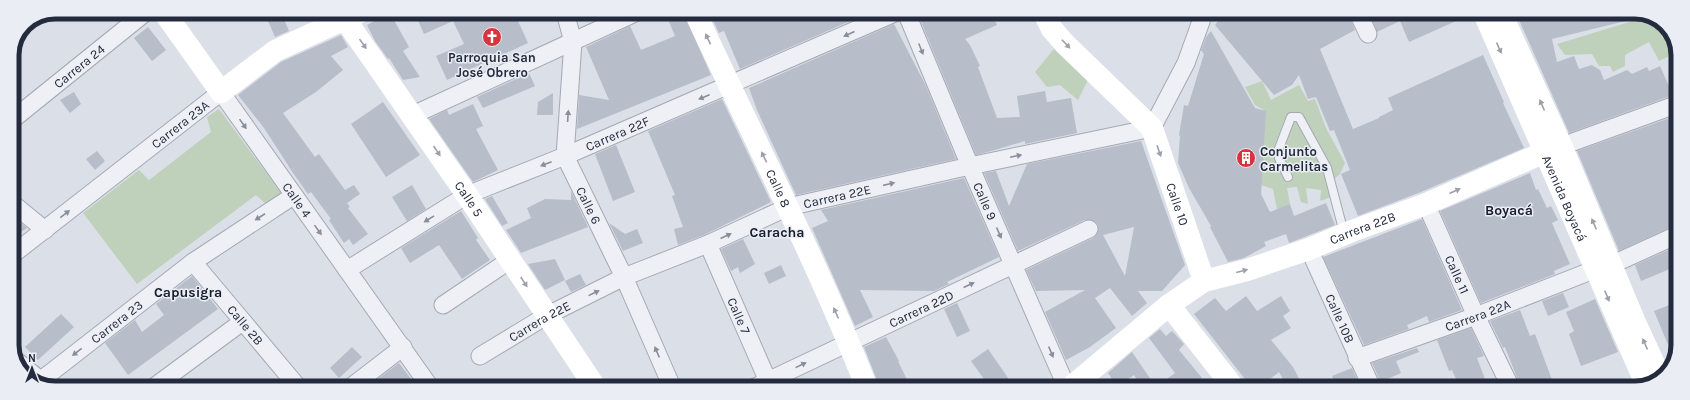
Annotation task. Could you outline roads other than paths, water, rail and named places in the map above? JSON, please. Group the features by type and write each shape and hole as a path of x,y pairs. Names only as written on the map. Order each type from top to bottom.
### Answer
{"street":[{"name":"Carrera 24","path":"19,114 137,19"},
{"name":"Calle 4","path":"169,19 293,196 403,347 426,381"},
{"name":"Carrera 23A","path":"19,250 275,51 338,19"},
{"name":"Calle 5","path":"351,19 546,316 591,381"},
{"path":"565,156 573,42 567,19"},
{"path":"413,115 622,19"},
{"name":"Calle 8","path":"698,19 788,207 849,342 864,381"},
{"name":"Carrera 22F","path":"347,270 467,195 565,156 882,19"},
{"name":"Calle 9","path":"909,19 970,166 1064,381"},
{"name":"Calle 10","path":"1047,19 1052,29 1065,44 1152,128 1204,281"},
{"path":"1152,128 1186,63 1202,19"},
{"path":"1361,19 1368,34"},
{"name":"Avenida Boyacá","path":"1487,19 1553,149"},
{"name":"Avenida Boyacá","path":"1503,19 1553,149 1604,267 1658,373"},
{"name":"Carrera 22B","path":"1078,381 1169,304 1204,281 1247,270 1309,249 1426,204 1553,149 1671,107"},
{"name":"Carrera 22E","path":"480,356 546,316 624,277 708,244 788,207 970,166 1152,128"},
{"name":"Calle 6","path":"565,156 624,277 669,381"},
{"name":"Carrera 23","path":"50,380 193,262 293,196"},
{"name":"Calle 11","path":"1426,204 1476,316 1508,381"},
{"path":"19,209 45,230"},
{"name":"Carrera 22D","path":"776,381 849,342 1089,229"},
{"name":"Carrera 22A","path":"1357,358 1476,316 1604,267 1671,238"},
{"name":"Calle 7","path":"708,244 769,381"},
{"name":"Calle 10B","path":"1309,249 1368,381"},
{"path":"443,305 510,260"},
{"name":"Calle 2B","path":"193,262 293,381"},
{"name":"Avenida Boyacá","path":"1604,267 1644,380"},
{"path":"1169,304 1229,381"},
{"path":"162,381 242,322"},
{"path":"359,381 403,347"}],"lane":[{"path":"1288,177 1278,158 1278,151 1291,117 1296,116 1299,117 1327,168 1344,235"}],"place":[{"name":"Parroquia San José Obrero","path":"492,37"},
{"name":"Conjunto Carmelitas","path":"1246,158"}],"district":[{"name":"Boyacá","path":"1509,210"},
{"name":"Caracha","path":"777,232"},
{"name":"Capusigra","path":"188,292"}]}
